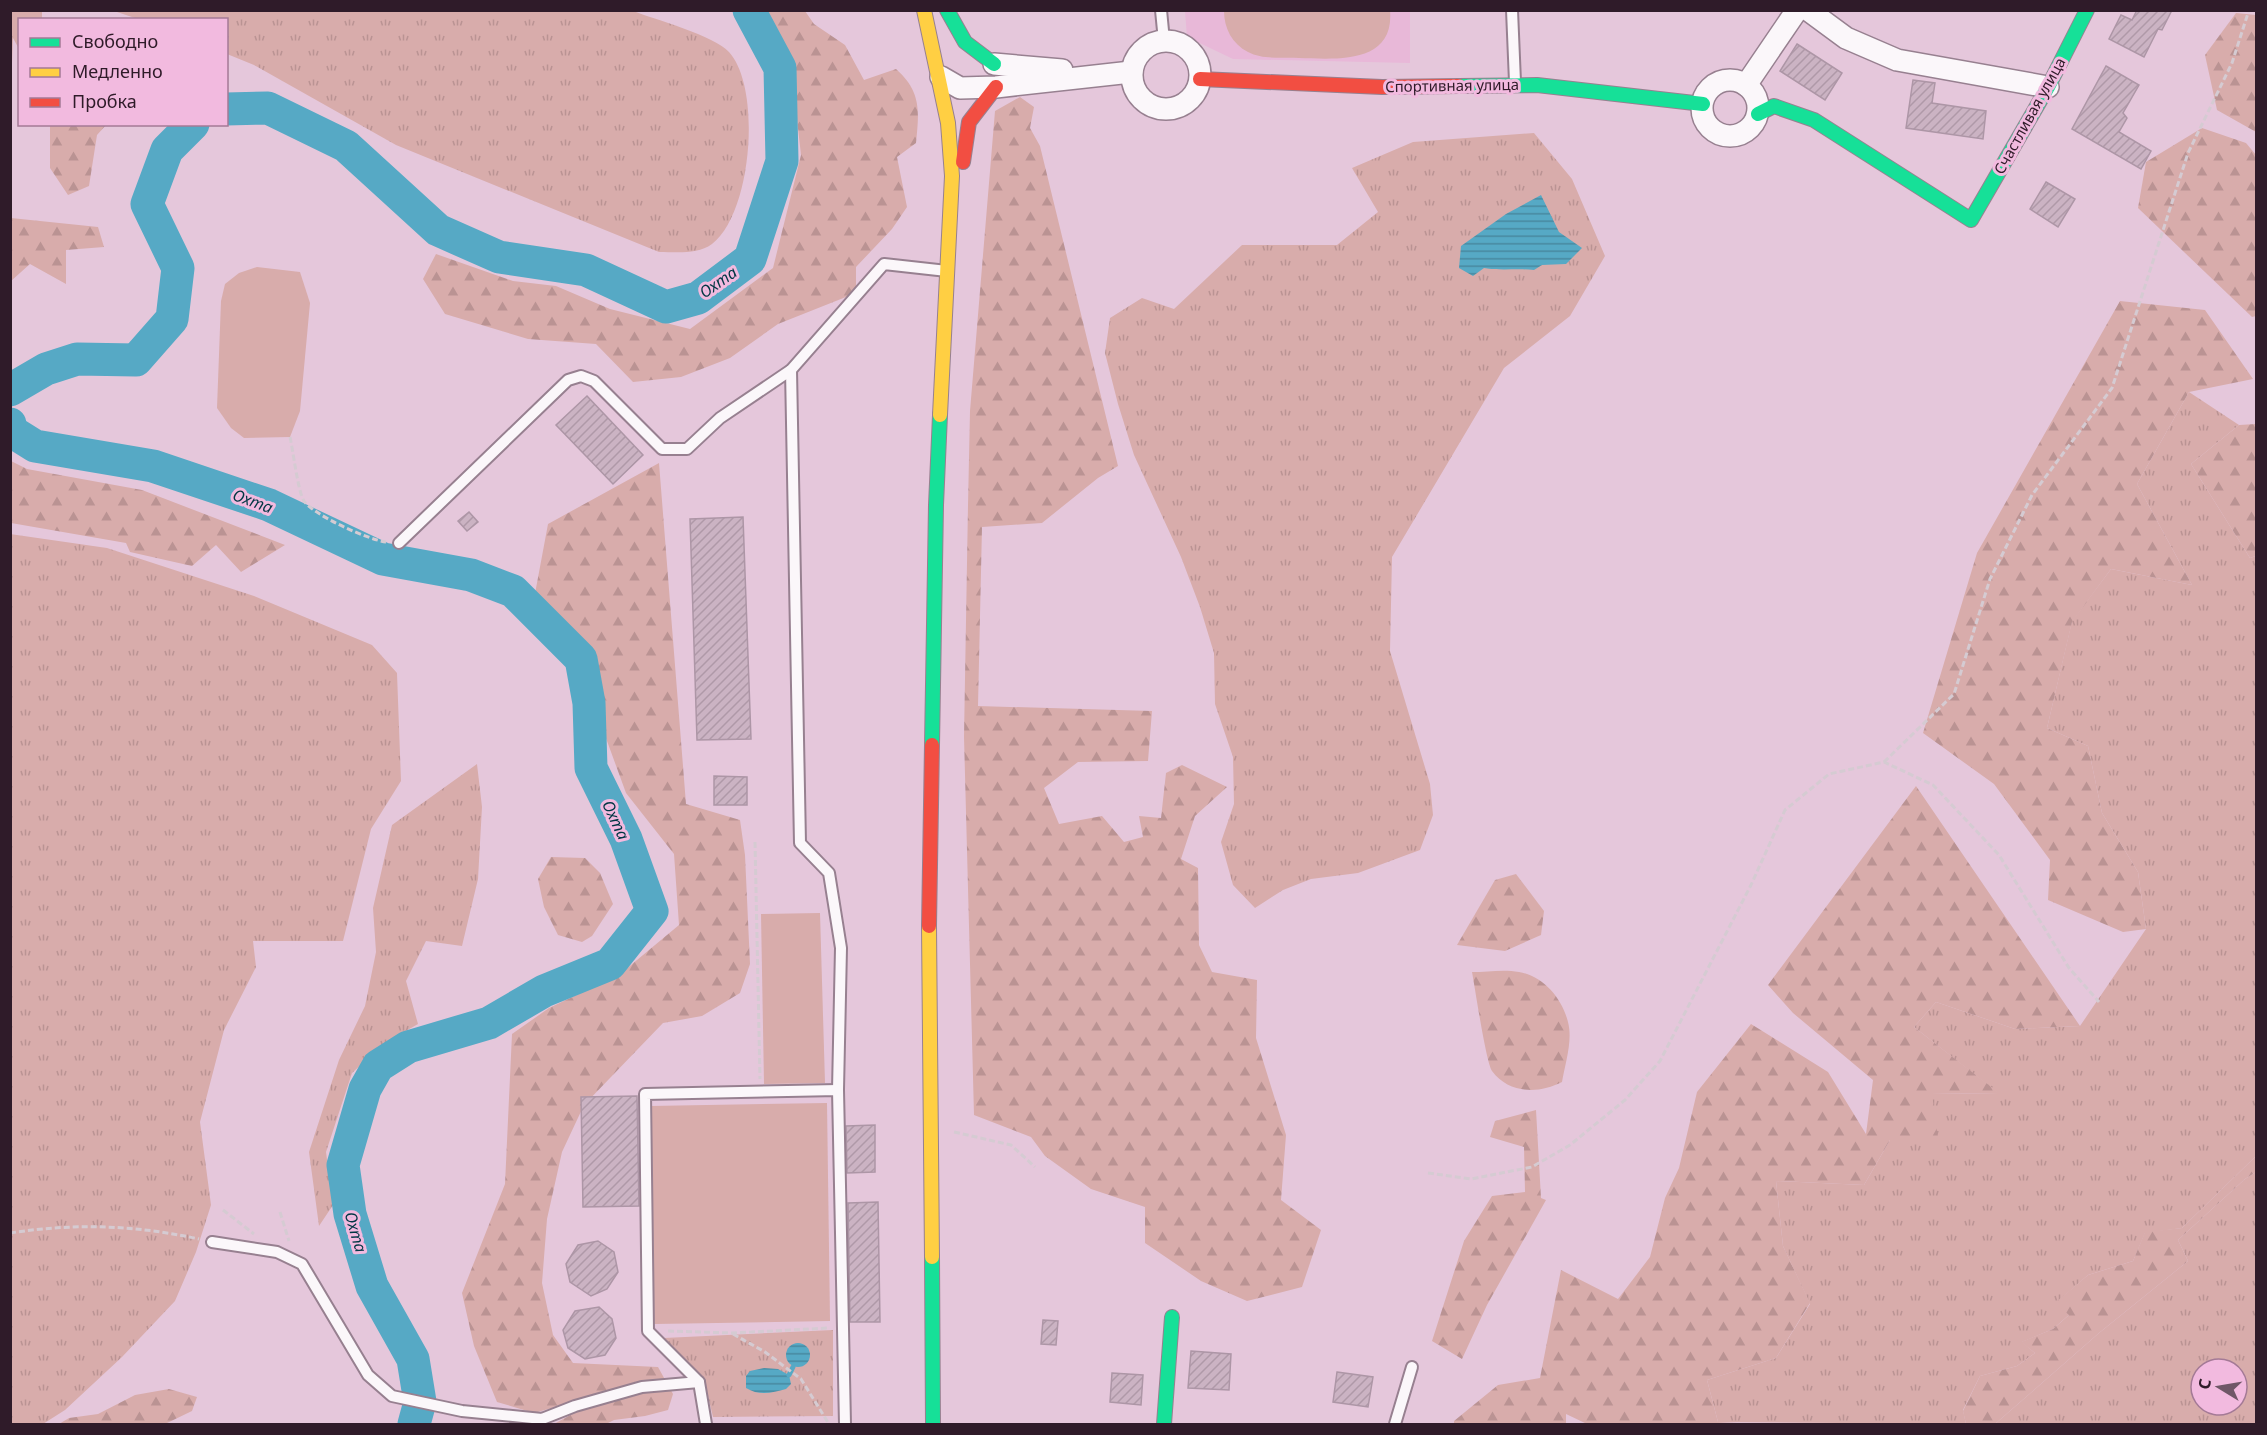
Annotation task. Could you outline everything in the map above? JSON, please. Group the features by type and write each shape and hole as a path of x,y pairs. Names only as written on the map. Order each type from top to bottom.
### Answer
{"main road":[{"path":"924,10 945,73 952,176 936,505 929,952 933,1425"},
{"path":"947,10 958,34 974,54 994,64"},
{"name":"Счастливая улица","path":"1758,114 1774,106 1814,120 1971,220 2048,87 2086,10"},
{"path":"970,63 994,64"},
{"name":"Спортивная улица","path":"1200,79 1382,87 1515,84 1648,96 1703,104"},
{"path":"951,208 962,178 969,122 996,87"},
{"path":"1164,1425 1172,1317"}],"street":[{"path":"1746,85 1797,10"},
{"path":"1808,10 1846,38 1897,60 2048,87"},
{"path":"945,73 960,88 996,87 1121,73 1140,52 1157,42 1172,40 1187,48 1197,62 1200,79 1193,96 1178,107 1160,109 1143,101 1133,85 1121,73 994,64"},
{"path":"1726,80 1740,81 1746,85 1758,101 1758,114 1752,126 1741,134 1727,136 1714,132 1705,121 1703,104 1705,95 1714,85 1726,80"}],"lane":[{"path":"1161,10 1164,41"},
{"path":"1512,10 1515,84"},
{"path":"399,543 568,380 581,376 594,381 662,449 687,449 720,418 791,370 884,264 947,271"},
{"path":"791,370 800,843 829,873 842,948 838,1090 845,1425"},
{"path":"706,1425 699,1382 648,1331 645,1094 838,1090"},
{"path":"212,1242 276,1252 302,1264 368,1375 392,1396 462,1411 542,1419 575,1406 642,1387 699,1382"},
{"path":"1395,1425 1412,1367"}],"path":[{"path":"1428,1173 1471,1179 1532,1167 1570,1145 1625,1100 1660,1061 1751,885 1785,810 1829,774 1884,762 1954,694 1990,579 2032,495 2112,388 2188,153 2232,63 2249,10"},
{"path":"290,437 304,501 328,520 375,540 399,543"},
{"path":"1884,762 1933,785 1999,855 2069,968 2099,1002"},
{"path":"755,842 760,1093"},
{"path":"932,1127 1011,1145 1035,1167"},
{"path":"223,1210 276,1252"},
{"path":"280,1212 289,1240 302,1264"},
{"path":"10,1233 48,1227 152,1228 212,1242"},
{"path":"648,1331 732,1333 843,1327"},
{"path":"732,1333 765,1352 801,1379 829,1425"}],"shaded area":[{"path":"1185,11 1410,11 1410,63 1233,59 1187,37"}],"green space":[{"path":"11,10 42,11 42,18 18,18 18,47 13,38 11,88"},
{"path":"1390,10 1389,28 1383,41 1373,50 1360,55 1329,59 1254,55 1242,49 1233,40 1224,11"},
{"path":"114,11 633,11 684,28 711,40 729,52 739,69 746,93 749,121 744,180 726,229 712,244 700,250 659,252 396,145 254,65 228,54 228,18 135,18"},
{"path":"761,11 805,11 814,24 845,45 864,80 896,69 915,94 918,112 916,143 897,157 907,207 892,229 856,267 856,293 778,324 730,358 681,377 633,382 596,344 528,339 445,314 423,279 436,254 513,281 556,286 610,309 690,329 773,268 801,155 791,66"},
{"path":"2236,13 2256,15 2256,132 2217,110 2205,55"},
{"path":"1020,97 1034,107 1030,128 1040,146 1118,466 1098,478 1042,523 982,527 978,706 1152,711 1148,761 1078,762 1044,788 1059,824 1102,816 1124,842 1143,837 1139,816 1161,818 1166,773 1182,765 1227,787 1195,816 1181,859 1198,868 1199,945 1212,972 1257,980 1256,1038 1286,1135 1281,1200 1321,1230 1302,1287 1247,1301 1201,1281 1145,1243 1145,1207 1091,1189 1045,1156 1031,1137 974,1115 964,737 970,411 995,111"},
{"path":"50,126 105,126 97,135 89,186 68,195 50,168"},
{"path":"2202,128 2246,143 2256,155 2256,316 2252,317 2138,208 2146,162"},
{"path":"1534,133 1572,179 1605,256 1570,316 1504,368 1392,557 1390,651 1430,784 1433,815 1420,850 1358,873 1311,879 1283,890 1255,908 1233,885 1221,842 1234,804 1233,757 1215,704 1214,653 1181,557 1134,455 1118,404 1105,353 1110,318 1142,298 1174,309 1242,245 1337,245 1378,212 1352,168 1413,142"},
{"path":"11,218 98,227 104,247 66,250 66,284 30,264 11,281"},
{"path":"257,267 300,272 310,303 300,411 290,437 244,438 231,428 217,408 221,301 225,284 239,273"},
{"path":"2120,301 2205,310 2253,379 2189,392 2137,484 2192,585 2111,569 2072,622 2047,728 2088,746 2102,813 2138,872 2146,929 2123,932 2048,900 2050,860 1994,784 1923,733 1977,553"},
{"path":"2189,392 2239,425 2191,464 2250,558 2256,556 2256,1156 2182,1228 2145,1233 2133,1261 2088,1275 2056,1303 2070,1314 2053,1329 2022,1342 2035,1353 2017,1366 1980,1376 1963,1410 1966,1424 1718,1422 1707,1380 1776,1358 1810,1304 1783,1246 1776,1181 1864,1185 1890,1140 1932,1094 1998,1093 1914,1027 1936,1002 2015,1029 2080,1026 2146,929 2138,872 2102,813 2088,746 2047,728 2072,621 2111,569 2192,585 2137,484"},
{"path":"2256,424 2256,556 2250,558 2191,464 2239,425"},
{"path":"11,461 27,469 142,490 285,545 241,572 216,545 192,566 130,552 126,543 11,523"},
{"path":"659,463 686,804 740,820 745,855 750,964 740,993 702,1016 663,1023 584,1105 562,1152 547,1219 542,1283 553,1335 573,1363 658,1367 673,1394 668,1410 614,1420 606,1424 554,1424 616,1390 534,1413 497,1402 474,1346 462,1293 505,1184 512,1034 549,1008 619,975 679,925 674,854 626,793 603,730 590,657 534,599 548,524"},
{"path":"10,534 107,548 254,596 372,645 397,673 401,781 371,829 343,941 253,941 256,967 224,1030 200,1122 211,1205 196,1252 175,1301 122,1357 65,1410 43,1424 10,1424"},
{"path":"477,764 482,807 478,879 462,946 426,941 406,981 418,1024 385,1043 352,1073 326,1152 333,1205 319,1226 309,1152 339,1060 365,1006 376,952 373,908 392,825"},
{"path":"1916,786 2080,1026 2015,1029 1936,1002 1914,1027 1999,1093 1932,1094 1938,1139 1890,1140 1864,1185 1776,1181 1783,1246 1810,1303 1776,1358 1707,1380 1718,1422 1758,1424 1587,1424 1566,1414 1566,1424 1454,1424 1454,1421 1498,1385 1540,1378 1561,1270 1618,1299 1650,1257 1665,1198 1679,1168 1697,1092 1751,1024 1828,1072 1866,1134 1873,1080 1793,1013 1768,985"},
{"path":"551,857 585,858 600,873 613,904 592,936 582,942 558,935 544,907 538,879"},
{"path":"1516,874 1544,911 1541,935 1505,951 1457,945 1495,880"},
{"path":"820,913 825,1083 764,1084 761,914"},
{"path":"1507,971 1528,974 1543,983 1556,997 1565,1013 1569,1029 1569,1044 1562,1082 1544,1089 1525,1090 1507,1084 1492,1071 1472,972"},
{"path":"827,1103 830,1321 654,1324 650,1106"},
{"path":"1536,1110 1541,1198 1546,1200 1487,1305 1462,1359 1432,1341 1464,1241 1492,1196 1525,1192 1524,1147 1490,1137 1495,1121"},
{"path":"2256,1156 2256,1172 2245,1179 2178,1240 2188,1261 2099,1333 1995,1424 1966,1424 1963,1411 1980,1376 2017,1366 2035,1353 2021,1342 2053,1329 2069,1315 2055,1303 2088,1275 2133,1261 2145,1232 2182,1228"},
{"path":"2256,1172 2256,1424 1995,1424 2099,1333 2188,1261 2178,1240 2245,1179"},
{"path":"833,1330 833,1416 713,1417 704,1379 664,1338"},
{"path":"169,1389 197,1397 192,1411 165,1424 59,1424 69,1418 98,1414 135,1395"}],"water":[{"path":"1541,195 1559,232 1582,248 1566,264 1542,265 1534,270 1484,268 1473,276 1459,268 1461,246 1506,214"},
{"path":"798,1343 807,1346 810,1355 807,1364 798,1367 789,1364 786,1355 789,1346"},
{"path":"764,1368 778,1369 789,1375 791,1384 786,1389 766,1393 746,1388 746,1376 750,1371"}],"building":[{"path":"2137,10 2172,10 2162,30 2158,29 2144,57 2109,39 2121,15 2132,20"},
{"path":"1797,44 1842,73 1825,100 1780,71"},
{"path":"2106,66 2139,85 2123,113 2127,118 2119,132 2151,151 2141,169 2072,129"},
{"path":"1913,80 1935,83 1932,103 1986,111 1983,139 1906,128"},
{"path":"2046,182 2075,199 2058,227 2030,209"},
{"path":"587,396 643,455 613,484 556,425"},
{"path":"469,512 478,522 467,531 458,521"},
{"path":"743,517 751,739 697,740 690,519"},
{"path":"714,776 747,777 747,805 714,805"},
{"path":"637,1096 639,1206 583,1207 581,1097"},
{"path":"875,1125 875,1172 847,1173 846,1126"},
{"path":"878,1202 880,1322 850,1322 848,1203"},
{"path":"598,1241 614,1252 618,1272 607,1289 591,1296 570,1282 566,1264 578,1245"},
{"path":"599,1307 612,1319 616,1338 605,1355 585,1359 568,1348 563,1330 575,1311"},
{"path":"1043,1320 1058,1321 1056,1345 1041,1344"},
{"path":"1191,1351 1231,1354 1229,1390 1188,1388"},
{"path":"1337,1372 1373,1377 1368,1407 1333,1402"},
{"path":"1112,1373 1143,1375 1141,1405 1110,1402"}],"waterway":[{"name":"Охта","path":"228,109 268,108 346,146 438,230 499,257 586,270 666,307 698,298 750,259 782,161 780,68 749,10"},
{"name":"Охта","path":"10,390 46,369 77,359 136,360 172,319 178,268 147,204 167,150 191,126"},
{"name":"Охта","path":"10,424 11,431 35,446 153,466 269,505 383,559 471,575 513,591 581,659 589,703 591,768 626,839 652,911 610,964 544,991 489,1023 408,1047 378,1066 365,1089 343,1165 350,1214 372,1286 413,1359 420,1402 414,1424"},
{"path":"789,1375 793,1367"}],"traffic: fast":[{"path":"947,10 965,42 994,64"},
{"path":"1758,114 1774,106 1814,120 1971,220 2048,87 2087,10"},
{"path":"1459,86 1537,85 1703,104"},
{"path":"932,745 936,505 940,415"},
{"path":"932,1257 933,1424"},
{"path":"1164,1424 1172,1317"}],"traffic: slow":[{"path":"924,10 948,123 952,176 940,415"},
{"path":"929,926 932,1257"}],"traffic: jam":[{"path":"1200,79 1382,87 1459,86"},
{"path":"963,162 969,122 996,87"},
{"path":"929,926 932,745"}]}
